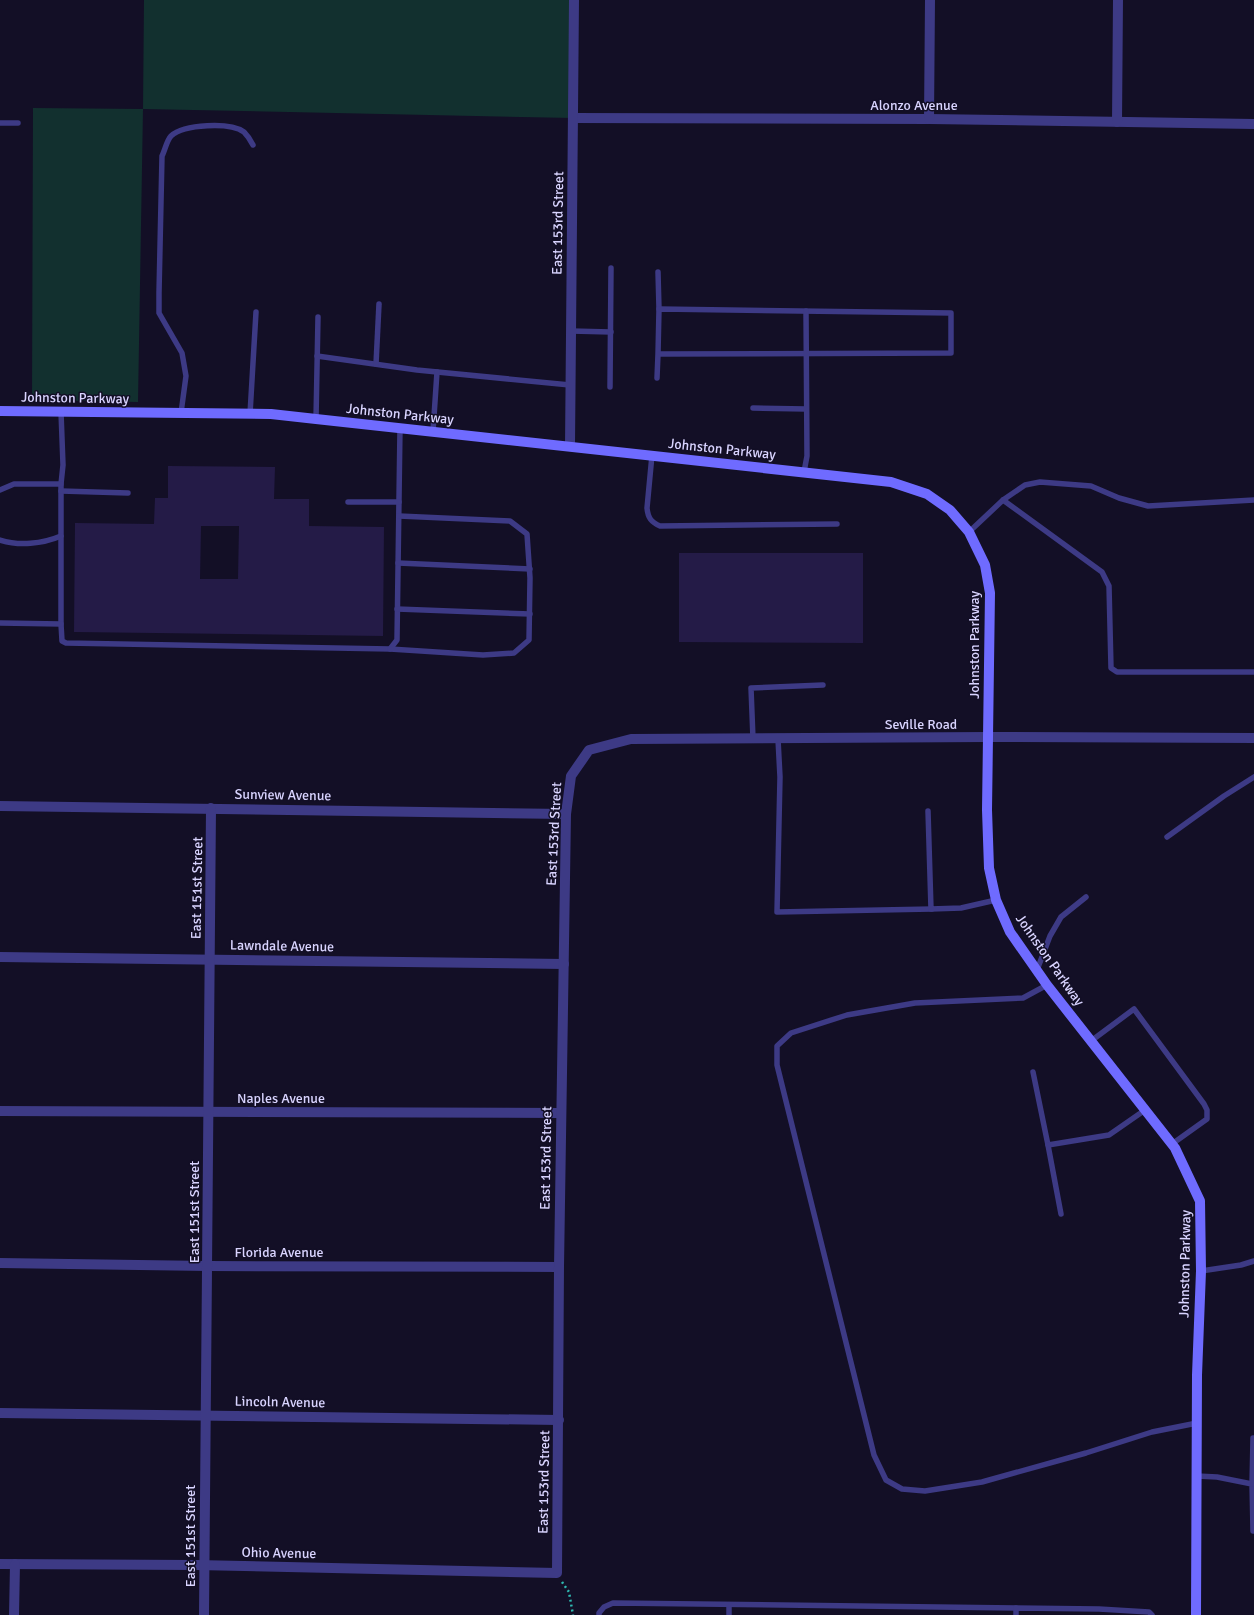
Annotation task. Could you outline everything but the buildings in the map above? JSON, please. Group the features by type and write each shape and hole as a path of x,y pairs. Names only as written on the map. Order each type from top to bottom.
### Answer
{"street":[{"name":"East 153rd Street","path":"570,446 574,0"},
{"path":"929,119 930,0"},
{"path":"1117,122 1118,0"},
{"name":"Alonzo Avenue","path":"573,118 929,119 1254,124"},
{"name":"Johnston Parkway","path":"0,411 271,414 891,482 926,494 950,510 969,532 985,565 990,593 987,810 989,868 996,900 1010,932 1047,984 1172,1144 1200,1201 1201,1271 1197,1375 1196,1615"},
{"name":"Seville Road","path":"589,750 631,739 988,737 1254,738"},
{"name":"East 153rd Street","path":"560,1577 558,1267 566,814 571,776 589,750"},
{"name":"Sunview Avenue","path":"0,806 566,814"},
{"name":"East 151st Street","path":"204,1615 211,808"},
{"name":"Lawndale Avenue","path":"0,957 564,964"},
{"name":"Naples Avenue","path":"0,1111 561,1113"},
{"name":"Florida Avenue","path":"0,1263 208,1266 558,1267"},
{"name":"Lincoln Avenue","path":"0,1413 559,1420"},
{"name":"Ohio Avenue","path":"0,1564 204,1565 560,1577"},
{"path":"14,1615 15,1564"}],"lane":[{"path":"0,123 18,123"},
{"path":"181,413 186,376 182,353 159,313 158,293 162,156 171,136 184,129 204,125 229,128 244,132 253,145"},
{"path":"610,387 611,268"},
{"path":"657,378 659,308 658,272"},
{"path":"376,364 379,304"},
{"path":"658,354 951,353 951,313 659,308"},
{"path":"804,472 806,456 806,311"},
{"path":"250,414 256,312"},
{"path":"316,419 318,317"},
{"path":"571,331 611,332"},
{"path":"317,356 437,372 570,385"},
{"path":"433,432 437,372"},
{"path":"753,408 806,409"},
{"path":"61,412 63,464 61,484 61,624 62,641 66,643 390,649 483,655 514,653 529,640 530,570 527,534 510,521 399,516"},
{"path":"390,649 397,640 400,428"},
{"path":"652,455 647,508 648,517 653,523 660,526 837,524"},
{"path":"969,532 1003,500 1025,485 1040,482 1091,486 1119,498 1148,506 1254,500"},
{"path":"0,490 14,484 61,484"},
{"path":"61,491 128,494"},
{"path":"1003,500 1102,572 1109,586 1109,650 1111,668 1116,672 1254,672"},
{"path":"348,502 399,502"},
{"path":"0,540 12,544 49,541 61,536"},
{"path":"398,563 530,570"},
{"path":"397,609 530,614"},
{"path":"0,623 61,624"},
{"path":"753,739 751,688 823,684"},
{"path":"778,739 780,777 777,912 961,908 996,900"},
{"path":"1167,837 1224,796 1254,777"},
{"path":"928,811 932,909"},
{"path":"1037,970 1050,936 1061,917 1086,897"},
{"path":"1047,984 1023,998 915,1003 847,1015 791,1033 777,1046 777,1065 874,1455 886,1480 902,1489 925,1491 982,1482 1086,1454 1152,1432 1197,1423"},
{"path":"1091,1041 1134,1009 1207,1110 1207,1119 1172,1144"},
{"path":"1033,1072 1061,1214"},
{"path":"1048,1145 1109,1135 1145,1110"},
{"path":"1201,1271 1241,1265 1254,1261"},
{"path":"1253,1438 1252,1484 1254,1531"},
{"path":"1197,1476 1217,1477 1252,1484"},
{"path":"599,1615 604,1607 613,1603 1099,1609 1150,1614"},
{"path":"729,1605 729,1615"},
{"path":"1016,1608 1016,1615"}],"path":[{"path":"560,1577 569,1592 573,1615"}],"green space":[{"path":"144,0 574,0 573,118 143,109"},
{"path":"33,108 143,109 138,402 32,400"}]}
